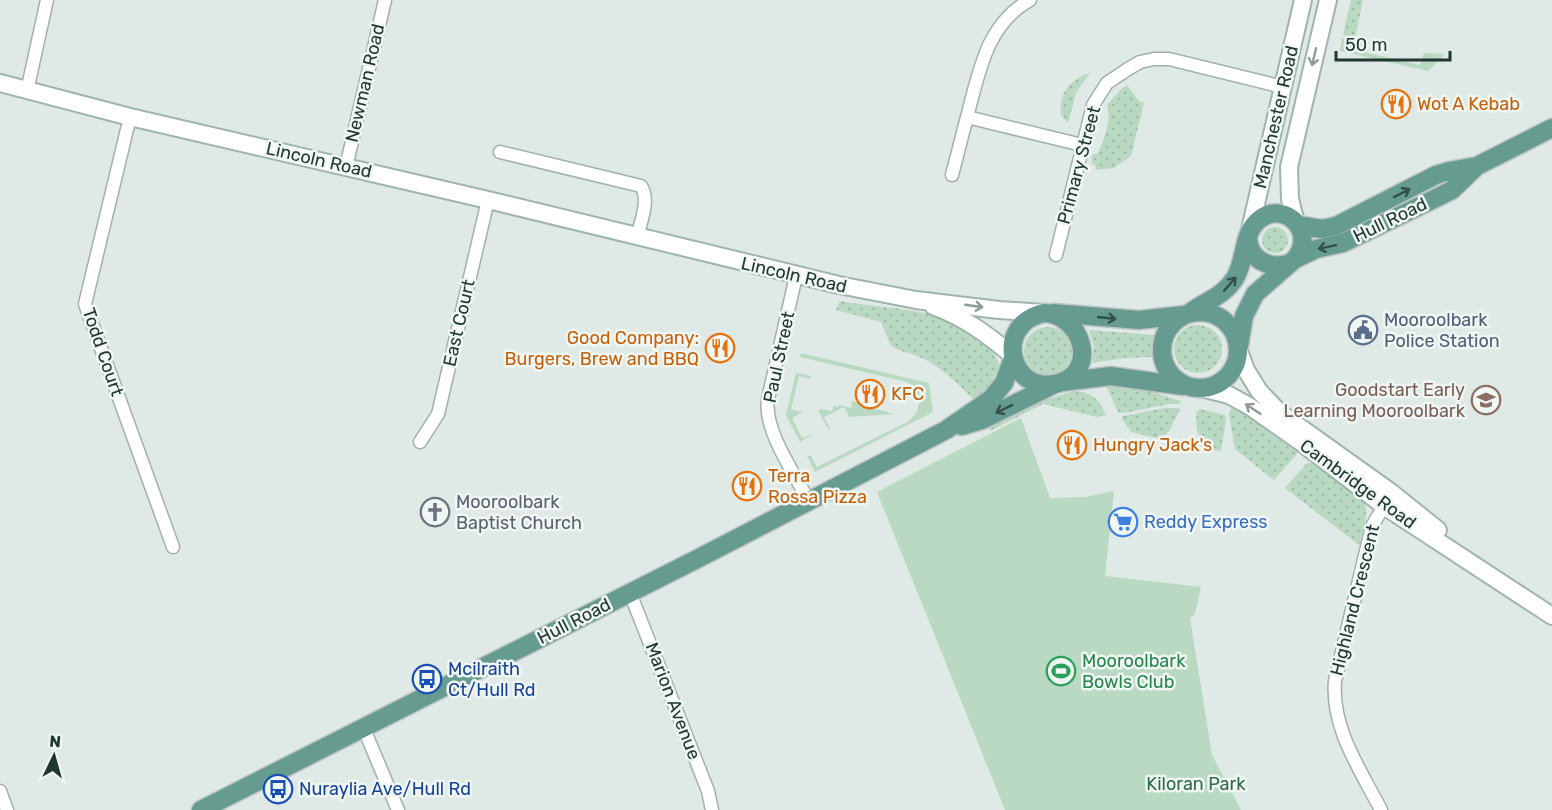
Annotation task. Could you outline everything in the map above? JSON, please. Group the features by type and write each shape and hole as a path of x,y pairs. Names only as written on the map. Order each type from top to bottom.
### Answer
{"main road":[{"name":"Manchester Road","path":"1249,236 1303,0"},
{"name":"Manchester Road","path":"1297,224 1290,199 1289,167 1328,0"},
{"name":"Lincoln Road","path":"0,83 130,117 488,200 796,276 916,300 1046,313"},
{"name":"Hull Road","path":"1249,236 1259,219 1272,214 1286,216 1297,224 1326,229 1354,228 1452,190 1477,166 1552,128"},
{"path":"1249,236 1251,251 1259,260 1272,266 1292,262 1301,250 1303,242 1302,233 1297,224"},
{"name":"Hull Road","path":"1239,349 1244,316 1255,294 1292,262 1316,249 1339,244 1354,228"},
{"path":"1046,313 1060,317 1078,334 1082,346 1082,357 1077,370 1058,383 1042,384 1029,379 1020,371 1013,357 1014,339 1019,327 1029,318 1046,313 1139,320 1187,314 1205,312 1221,318 1233,331 1239,349 1234,368 1227,377 1212,386 1195,388 1178,381 1169,373 1162,355 1163,342 1167,331 1175,321 1187,314 1213,299 1232,283 1240,268 1249,236"},
{"name":"Lincoln Road","path":"916,300 966,321 981,330 1013,357"},
{"name":"Cambridge Road","path":"1239,349 1251,378 1268,402 1312,444"},
{"name":"Hull Road","path":"201,810 364,729 946,430 991,399 1004,383 1013,357"},
{"name":"Hull Road","path":"946,430 982,420 1058,383 1111,376 1195,388"},
{"name":"Cambridge Road","path":"1195,388 1219,391 1236,398 1312,444 1552,616"}],"street":[{"path":"27,91 47,0"},
{"name":"Newman Road","path":"346,167 385,0"},
{"path":"952,176 980,68 996,31 1007,16 1030,0"},
{"name":"Primary Street","path":"1056,255 1093,105 1109,82 1140,62 1169,59 1283,87"},
{"name":"Todd Court","path":"130,117 85,304 173,547"},
{"path":"967,117 1082,145"},
{"path":"500,152 641,186 645,192 644,208 637,237"},
{"name":"East Court","path":"420,442 438,414 488,200"},
{"name":"Paul Street","path":"796,276 767,412 777,441 809,501"},
{"name":"Highland Crescent","path":"1381,810 1340,728 1334,694 1335,681 1372,526 1388,500"},
{"name":"Marion Avenue","path":"630,593 708,791 712,810"},
{"path":"364,729 398,810"},
{"path":"0,791 8,810"}],"green space":[{"path":"1351,0 1363,0 1355,38 1343,35"},
{"path":"1342,38 1366,44 1364,52 1420,65 1424,53 1445,54 1428,71 1340,51"},
{"path":"1090,73 1076,93 1068,123 1061,115 1064,94 1076,79"},
{"path":"1127,85 1139,101 1144,103 1131,156 1114,168 1095,170 1096,166 1091,163 1092,155 1098,153 1105,136 1109,117 1107,105"},
{"path":"1275,227 1284,231 1288,240 1284,249 1275,253 1266,249 1262,240 1266,231"},
{"path":"840,301 924,313 959,326 984,343 993,353 999,364 999,376 993,388 974,400 937,367 922,358 891,346 881,322 836,310"},
{"path":"1193,325 1203,325 1215,332 1222,344 1222,354 1215,366 1203,373 1193,373 1178,362 1174,354 1174,344 1185,329"},
{"path":"1043,327 1053,327 1065,334 1072,346 1072,356 1065,368 1053,375 1043,375 1028,364 1024,356 1024,346 1035,331"},
{"path":"1089,330 1155,335 1153,357 1092,363 1094,347"},
{"path":"801,353 929,383 933,412 815,472 807,456 811,456 817,467 907,422 916,413 919,401 916,390 907,382 800,357"},
{"path":"796,373 811,376 810,379 799,376 791,409 803,412 792,418 802,438 813,434 800,442 786,415"},
{"path":"1117,385 1139,388 1181,401 1179,404 1118,412 1107,387"},
{"path":"1074,391 1094,397 1106,415 1097,417 1043,404 990,431 987,426 1039,402"},
{"path":"852,401 894,414 849,417 844,407 824,417 830,428 828,429 819,412 820,409 832,411 834,406 839,405 851,408"},
{"path":"1232,406 1297,452 1274,480 1235,449 1229,414"},
{"path":"1165,408 1180,409 1170,430 1161,439 1131,432 1122,419 1123,416"},
{"path":"1201,409 1225,415 1221,451 1205,449 1196,421 1197,411"},
{"name":"Mooroolbark Bowls Club","path":"1021,418 1050,498 1086,497 1114,491 1105,576 1201,587 1195,614 1190,618 1212,755 1241,810 1005,810 877,492"},
{"path":"1307,463 1311,463 1361,495 1366,513 1359,545 1285,488"}],"place":[{"name":"Wot A Kebab","path":"1396,104"},
{"name":"Mooroolbark Police Station","path":"1363,330"},
{"name":"Good Company: Burgers, Brew and BBQ","path":"720,348"},
{"name":"KFC","path":"870,394"},
{"name":"Goodstart Early Learning Mooroolbark","path":"1486,400"},
{"name":"Hungry Jack's","path":"1072,445"},
{"name":"Terra Rossa Pizza","path":"747,486"},
{"name":"Mooroolbark Baptist Church","path":"435,512"},
{"name":"Reddy Express","path":"1123,522"},
{"name":"Mooroolbark Bowls Club","path":"1061,671"},
{"name":"Mcilraith Ct/Hull Rd","path":"427,679"},
{"name":"Nuraylia Ave/Hull Rd","path":"278,789"}],"park label":[{"name":"Kiloran Park","path":"1196,784"}]}
